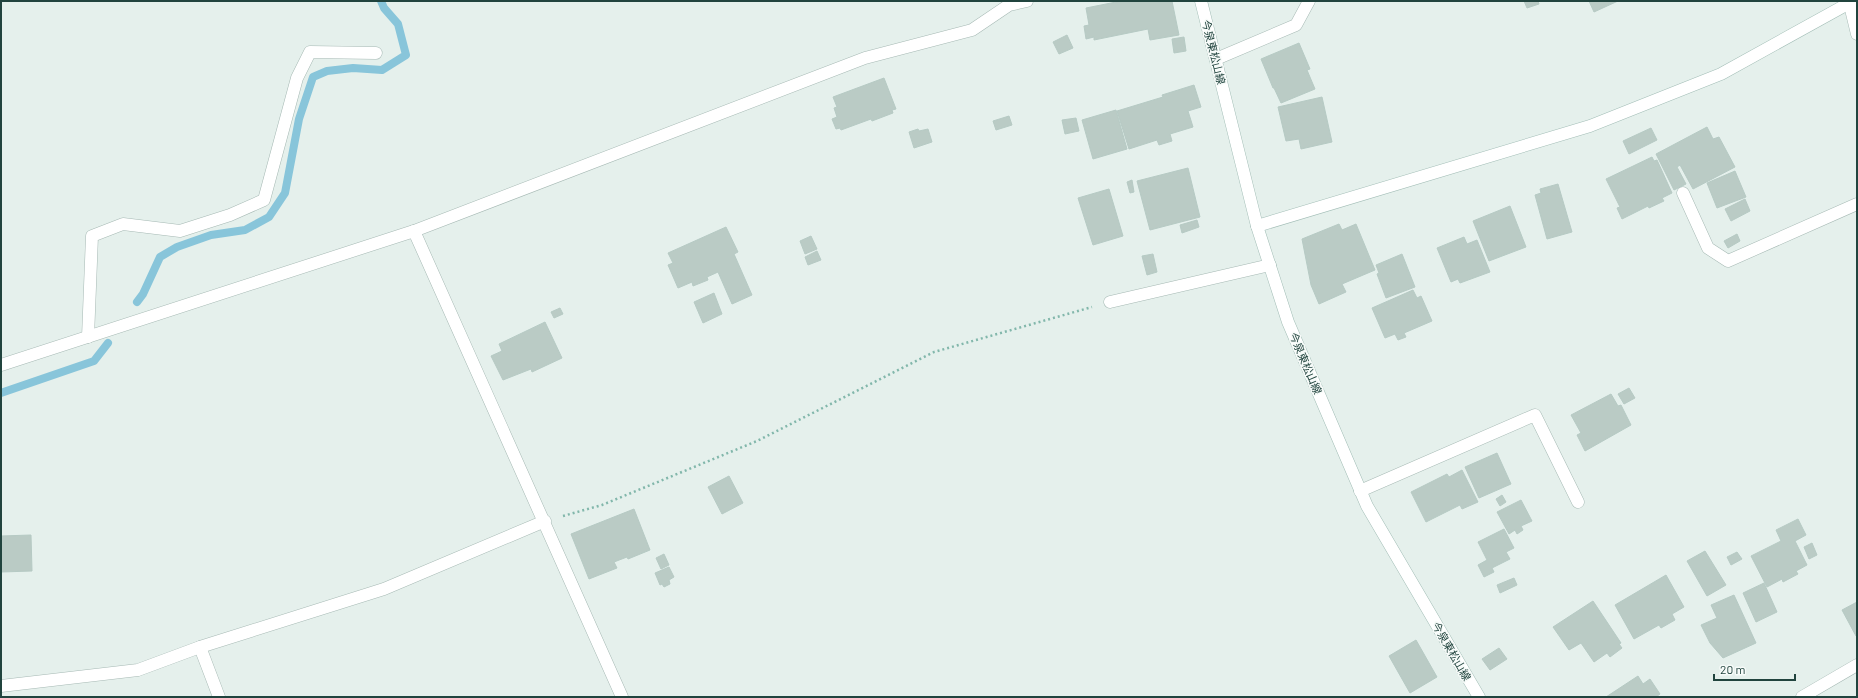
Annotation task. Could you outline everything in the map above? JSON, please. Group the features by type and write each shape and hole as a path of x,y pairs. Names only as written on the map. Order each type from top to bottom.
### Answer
{"street":[{"path":"1,365 414,231 865,58 972,30 1009,5 1027,1"},
{"name":"今泉東松山線","path":"1201,1 1257,226 1288,322 1367,506 1479,697"},
{"path":"1216,59 1296,25 1309,1"},
{"path":"1257,226 1590,126 1721,74 1850,2 1857,34"},
{"path":"88,337 92,236 123,224 180,231 230,215 264,200 297,78 310,52 376,53"},
{"path":"1683,193 1708,248 1728,261 1857,204"},
{"path":"414,231 622,697"},
{"path":"1110,302 1270,265"},
{"path":"1360,491 1535,415 1578,502"},
{"path":"1,686 138,670 200,647 384,589 544,522"},
{"path":"200,647 219,697"},
{"path":"1802,697 1857,665"}],"path":[{"path":"544,522 602,505 757,441 934,352 1110,302"}],"building":[{"path":"1121,1 1172,1 1179,35 1150,40 1148,29 1094,40 1094,37 1086,39 1084,26 1089,25 1086,8"},
{"path":"1524,1 1538,1 1539,4 1527,8"},
{"path":"1589,1 1618,1 1594,12"},
{"path":"1067,35 1073,48 1059,54 1053,42"},
{"path":"1184,37 1186,51 1174,53 1172,39"},
{"path":"1299,43 1310,69 1307,70 1315,89 1281,103 1261,59"},
{"path":"884,78 896,109 892,110 893,113 841,130 840,128 836,129 832,119 837,117 834,108 837,107 833,97"},
{"path":"1194,85 1201,107 1188,111 1193,127 1170,134 1172,141 1159,145 1157,140 1129,149 1117,111 1163,97 1162,95"},
{"path":"1322,97 1332,142 1301,149 1299,139 1286,141 1278,107"},
{"path":"1116,110 1127,149 1093,159 1082,120"},
{"path":"1009,116 1012,125 996,130 993,121"},
{"path":"1076,118 1079,131 1065,134 1062,120"},
{"path":"1707,127 1713,139 1719,137 1735,167 1693,189 1680,165 1677,167 1686,184 1674,190 1656,154"},
{"path":"1651,128 1657,140 1629,154 1623,141"},
{"path":"918,129 919,131 928,129 932,142 914,148 909,132"},
{"path":"1652,157 1654,161 1657,160 1672,193 1662,198 1664,201 1649,208 1648,206 1622,219 1617,208 1620,207 1606,179"},
{"path":"1188,168 1200,217 1150,230 1137,181"},
{"path":"1735,171 1746,197 1717,208 1707,183"},
{"path":"1132,180 1134,192 1130,193 1127,182"},
{"path":"1558,184 1572,232 1547,239 1535,195 1541,193 1540,189"},
{"path":"1109,189 1123,236 1093,245 1078,198"},
{"path":"1745,199 1750,211 1731,221 1725,209"},
{"path":"1510,206 1526,247 1489,261 1473,221"},
{"path":"1197,220 1199,227 1182,233 1180,225"},
{"path":"1339,224 1342,230 1356,224 1375,270 1342,284 1346,292 1319,304 1311,285 1302,239"},
{"path":"726,227 738,252 734,254 752,295 732,304 718,272 707,277 708,280 693,286 692,282 678,288 668,265 673,263 668,253"},
{"path":"1737,234 1740,241 1728,248 1724,241"},
{"path":"811,236 817,249 805,254 800,241"},
{"path":"1464,237 1467,244 1477,240 1490,272 1460,283 1458,279 1451,282 1437,248"},
{"path":"817,251 821,260 808,265 805,257"},
{"path":"1153,254 1157,272 1147,275 1142,256"},
{"path":"1402,254 1415,287 1386,298 1377,274 1379,273 1376,265"},
{"path":"1413,290 1417,298 1421,296 1432,321 1404,333 1406,337 1398,340 1395,334 1385,338 1372,308"},
{"path":"714,293 722,314 703,323 694,302"},
{"path":"560,308 563,314 554,318 551,312"},
{"path":"545,322 562,358 532,372 531,369 503,380 491,356 502,351 499,344"},
{"path":"1629,388 1635,398 1624,404 1618,394"},
{"path":"1611,394 1618,406 1621,405 1631,425 1585,451 1577,435 1581,433 1571,415"},
{"path":"1497,453 1511,484 1479,498 1465,467"},
{"path":"1462,470 1478,502 1462,509 1460,505 1426,522 1411,492 1447,474 1449,477"},
{"path":"729,476 743,503 722,514 708,487"},
{"path":"1502,495 1506,502 1500,506 1496,499"},
{"path":"1521,500 1532,521 1521,526 1523,530 1517,534 1515,530 1509,534 1497,512"},
{"path":"634,509 650,550 628,559 627,557 614,562 617,568 589,579 571,534"},
{"path":"1798,519 1806,535 1795,541 1807,565 1796,571 1798,574 1783,582 1782,579 1767,587 1751,556 1781,541 1776,530"},
{"path":"1504,529 1514,548 1506,552 1510,559 1492,568 1494,572 1484,577 1478,565 1487,560 1478,542"},
{"path":"31,535 32,571 1,572 1,536"},
{"path":"1812,543 1817,555 1809,559 1804,547"},
{"path":"1705,551 1726,585 1707,596 1687,561"},
{"path":"1737,552 1742,559 1731,565 1727,557"},
{"path":"664,554 669,565 661,569 656,558"},
{"path":"669,567 674,577 669,580 670,584 664,587 662,584 660,585 655,573"},
{"path":"1666,575 1684,607 1672,614 1675,620 1661,628 1659,625 1634,639 1615,605"},
{"path":"1514,578 1517,585 1500,593 1497,585"},
{"path":"1764,583 1777,612 1756,622 1743,593"},
{"path":"1734,595 1756,643 1723,658 1710,643 1701,625 1717,618 1711,605"},
{"path":"1593,601 1621,643 1619,644 1622,648 1610,657 1607,653 1594,662 1581,643 1569,650 1553,627"},
{"path":"1857,602 1857,635 1856,636 1842,610"},
{"path":"1416,640 1437,677 1410,693 1389,656"},
{"path":"1499,648 1507,659 1490,670 1482,659"},
{"path":"1638,676 1643,684 1650,679 1660,694 1656,697 1606,697"}],"waterway":[{"path":"137,302 143,294 160,257 177,247 211,235 245,230 269,217 285,193 299,119 313,77 327,71 353,68 382,70 406,55 398,24 384,8 381,1"},
{"path":"1,393 94,361 108,343"}]}
